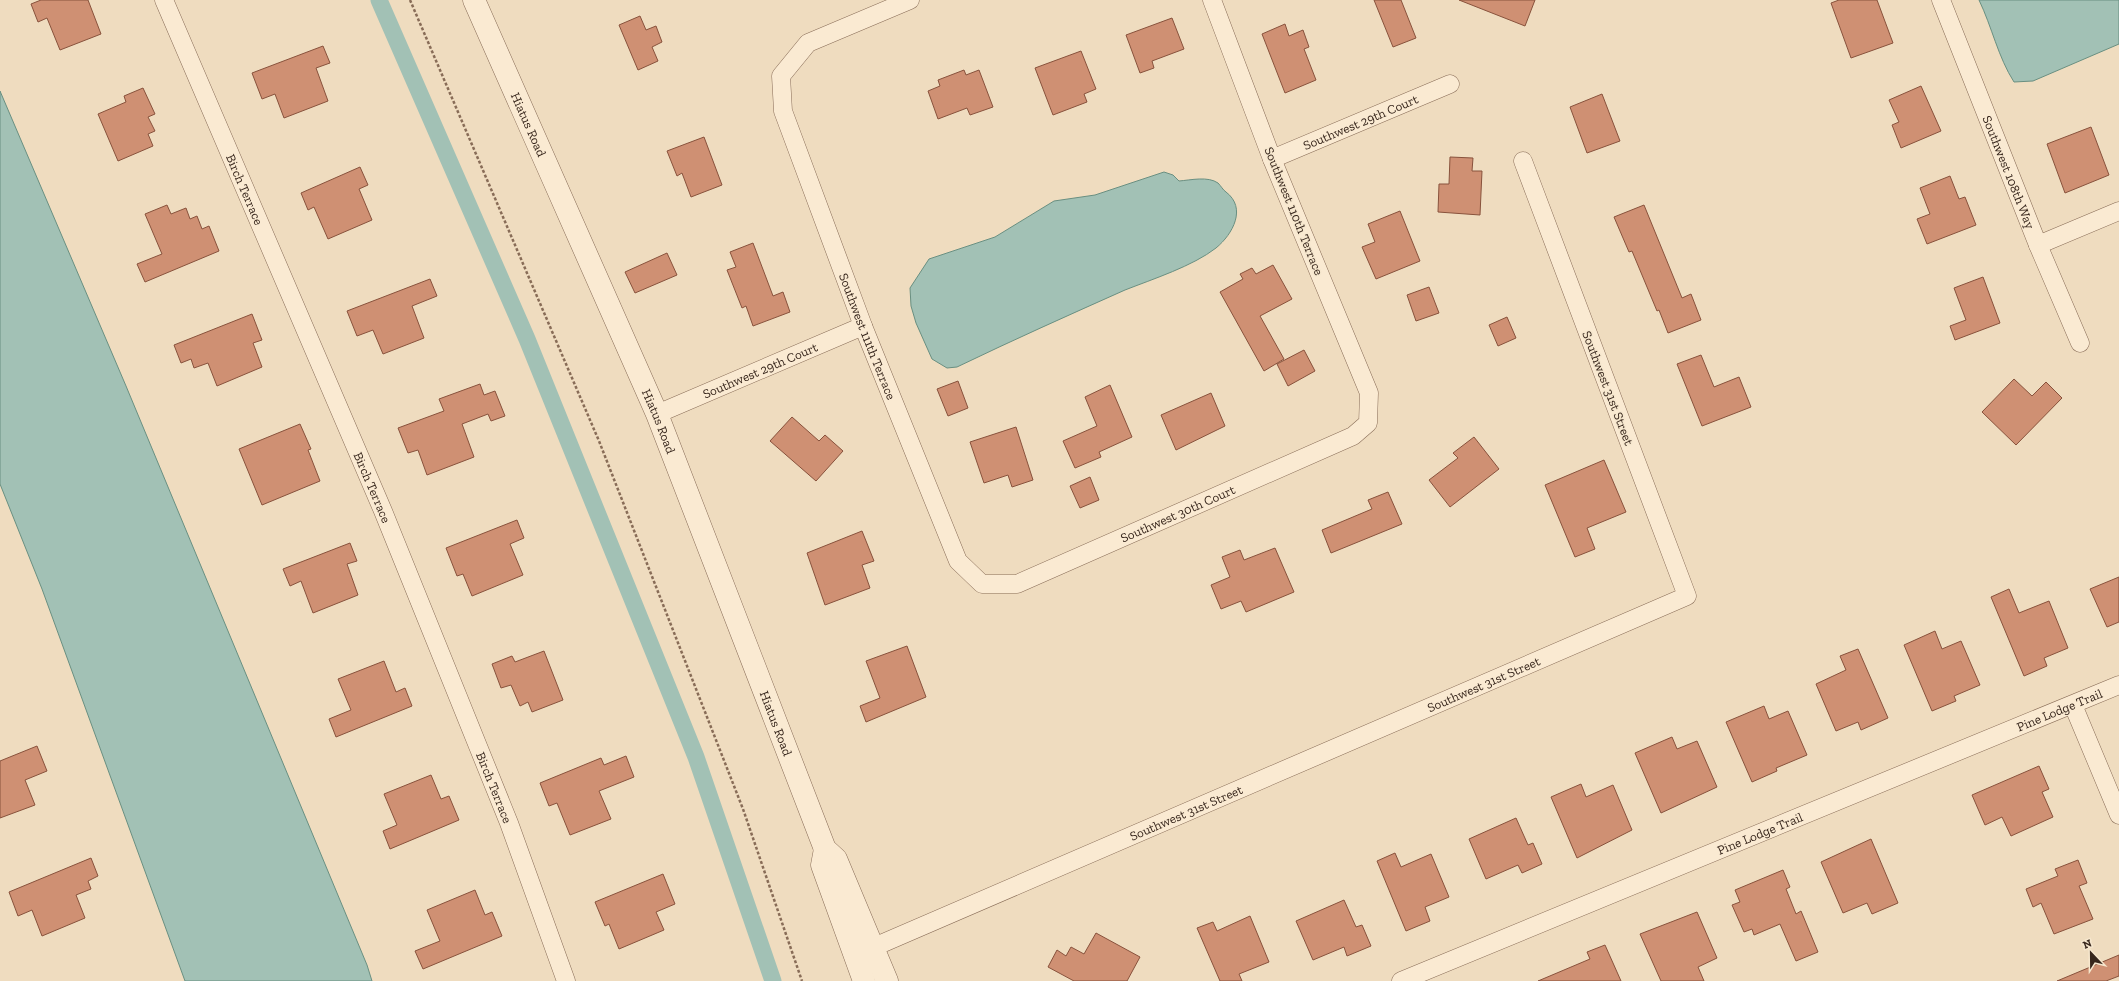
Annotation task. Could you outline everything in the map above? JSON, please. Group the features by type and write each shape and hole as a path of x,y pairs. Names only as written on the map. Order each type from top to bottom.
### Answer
{"street":[{"name":"Birch Terrace","path":"164,0 383,512 509,823 566,981"},
{"name":"Hiatus Road","path":"474,0 657,414 826,849 822,865 863,951 887,981"},
{"name":"Southwest 111th Terrace","path":"910,0 808,43 781,76 783,111 863,326 958,561 982,584"},
{"name":"Southwest 110th Terrace","path":"1212,0 1272,158 1369,393 1368,423"},
{"name":"Southwest 108th Way","path":"1941,0 2038,245 2080,343"},
{"name":"Southwest 29th Court","path":"1272,158 1450,84"},
{"name":"Southwest 31st Street","path":"863,951 1686,596 1523,161"},
{"path":"2038,245 2119,212"},
{"name":"Southwest 29th Court","path":"657,414 863,326"},
{"name":"Southwest 30th Court","path":"982,584 1017,584 1353,436 1368,423"},
{"name":"Pine Lodge Trail","path":"1401,981 2119,685"},
{"path":"2073,705 2119,815"},
{"name":"Hiatus Road","path":"863,951 864,981"}],"path":[{"path":"410,0 599,441 743,809 802,981"}],"shaded area":[{"path":"1979,0 2119,0 2119,44 2033,81 2014,82 1999,52"},
{"path":"0,91 126,386 367,965 372,981 185,981 42,589 0,484"},
{"path":"1164,172 1173,175 1179,181 1199,179 1214,181 1218,183 1232,198 1236,206 1237,213 1235,221 1228,236 1216,248 1196,261 1125,290 957,367 947,368 932,359 916,323 911,306 910,288 929,259 995,237 1054,201 1095,195"}],"building":[{"path":"41,0 88,0 101,34 60,50 47,18 38,22 31,4"},
{"path":"1374,0 1401,0 1416,38 1393,47"},
{"path":"1459,0 1535,0 1525,26"},
{"path":"1839,0 1877,0 1893,43 1851,58 1831,3"},
{"path":"640,16 646,30 656,26 662,42 652,47 658,61 638,70 619,25"},
{"path":"1172,18 1184,49 1152,61 1154,68 1140,73 1126,35"},
{"path":"1285,24 1289,36 1303,30 1309,47 1304,49 1316,80 1285,93 1262,34"},
{"path":"323,46 330,63 316,68 328,101 284,118 275,94 262,99 252,73"},
{"path":"1081,51 1096,89 1084,94 1087,102 1053,115 1035,68"},
{"path":"964,70 966,75 979,70 993,107 970,115 967,108 938,119 928,91 940,86 938,80"},
{"path":"1921,86 1941,131 1901,148 1892,125 1899,122 1889,100"},
{"path":"143,88 155,114 148,117 155,131 148,134 153,146 118,161 98,114 126,102 124,96"},
{"path":"1602,94 1620,141 1587,153 1570,107"},
{"path":"2091,127 2109,175 2065,193 2047,144"},
{"path":"704,137 722,185 691,197 682,173 677,176 667,151"},
{"path":"1450,157 1473,158 1472,171 1482,171 1480,215 1438,212 1439,184 1449,184"},
{"path":"360,167 368,185 359,189 372,220 328,239 314,207 308,210 301,193"},
{"path":"1950,176 1959,199 1965,197 1976,225 1927,244 1917,219 1930,214 1920,188"},
{"path":"167,205 171,214 186,208 190,219 197,216 202,229 209,226 219,251 145,282 137,264 162,254 145,214"},
{"path":"1644,205 1682,298 1691,294 1701,320 1668,333 1659,310 1657,311 1632,251 1629,252 1614,217"},
{"path":"1400,211 1420,261 1376,279 1362,247 1375,242 1368,224"},
{"path":"753,243 773,296 783,292 790,312 753,326 746,306 742,308 727,270 736,267 730,252"},
{"path":"667,253 677,275 635,293 625,272"},
{"path":"1273,265 1292,299 1260,316 1284,359 1264,371 1220,292 1243,279 1240,274 1252,268 1256,274"},
{"path":"1983,277 2000,323 1955,340 1950,326 1966,320 1954,288"},
{"path":"430,279 437,296 412,306 424,338 383,354 373,330 357,336 347,311"},
{"path":"1429,287 1439,313 1416,321 1407,295"},
{"path":"252,314 262,340 253,343 262,367 217,386 208,363 194,368 191,359 181,363 174,345"},
{"path":"1507,317 1516,338 1498,346 1489,325"},
{"path":"1304,350 1315,371 1288,386 1277,364"},
{"path":"1701,355 1714,387 1739,377 1751,407 1702,426 1677,364"},
{"path":"2014,379 2032,396 2046,382 2062,398 2016,445 1982,412"},
{"path":"958,381 968,408 948,416 937,389"},
{"path":"480,384 484,395 495,391 505,416 491,421 488,414 462,424 474,457 427,475 418,450 408,453 398,428 444,411 439,399"},
{"path":"1110,385 1132,437 1099,452 1101,457 1075,468 1063,441 1097,426 1085,397"},
{"path":"1211,393 1225,426 1176,450 1161,415"},
{"path":"792,417 819,441 825,435 843,451 816,481 770,441"},
{"path":"300,424 311,449 308,450 320,481 262,505 239,449"},
{"path":"1016,427 1033,480 1012,487 1008,475 984,483 970,442"},
{"path":"1474,437 1499,469 1450,507 1429,480 1458,458 1453,453"},
{"path":"1604,460 1626,512 1587,528 1595,549 1575,557 1545,485"},
{"path":"1090,477 1099,500 1080,508 1070,486"},
{"path":"1388,492 1402,524 1331,553 1322,530 1372,509 1368,500"},
{"path":"517,520 524,538 510,544 523,575 472,596 463,574 457,576 446,548"},
{"path":"862,531 874,561 862,565 870,588 825,605 807,553"},
{"path":"350,543 357,561 347,564 358,595 313,613 301,581 290,586 283,569"},
{"path":"1275,548 1294,592 1246,612 1241,601 1221,609 1211,585 1230,577 1222,557 1240,550 1244,560"},
{"path":"2119,577 2119,622 2107,627 2090,589"},
{"path":"2009,589 2019,613 2049,601 2068,648 2044,658 2047,666 2024,676 1991,597"},
{"path":"1935,631 1942,649 1961,641 1980,685 1954,696 1956,701 1932,711 1904,645"},
{"path":"907,646 926,697 866,722 860,706 880,698 866,661"},
{"path":"1858,649 1888,718 1861,730 1858,722 1836,731 1816,684 1846,670 1840,656"},
{"path":"544,651 563,700 532,712 528,702 520,706 511,685 501,688 492,664 512,656 515,662"},
{"path":"384,661 396,692 405,688 412,706 336,737 329,719 351,710 338,679"},
{"path":"1764,706 1769,719 1788,711 1807,755 1776,768 1777,771 1752,782 1726,722"},
{"path":"1672,737 1677,749 1697,741 1717,787 1661,813 1635,753"},
{"path":"37,746 47,771 25,780 35,805 0,818 0,761"},
{"path":"626,756 634,777 599,791 611,819 570,835 557,803 549,806 540,783 601,758 604,765"},
{"path":"2039,766 2049,789 2042,792 2053,817 2011,836 2002,817 1985,825 1972,795"},
{"path":"431,775 441,799 449,796 459,820 390,849 383,831 397,825 384,794"},
{"path":"1581,784 1586,797 1613,785 1632,830 1577,858 1551,797"},
{"path":"1516,818 1528,845 1533,843 1542,864 1522,873 1518,865 1486,879 1469,839"},
{"path":"1871,839 1898,903 1872,914 1867,903 1843,913 1821,862"},
{"path":"1395,853 1401,867 1431,854 1449,897 1425,907 1430,921 1406,931 1377,861"},
{"path":"91,858 98,876 88,881 91,889 76,895 85,918 42,936 32,910 18,916 9,892"},
{"path":"2078,860 2087,883 2079,886 2093,919 2054,934 2041,903 2033,907 2026,889 2058,876 2055,869"},
{"path":"1783,870 1790,887 1786,889 1796,914 1801,911 1818,952 1796,961 1780,924 1754,935 1752,929 1744,932 1732,905 1740,902 1735,890"},
{"path":"663,874 675,904 656,912 664,930 619,949 609,924 605,926 595,902"},
{"path":"475,890 485,915 492,912 502,936 423,969 415,951 440,941 427,910"},
{"path":"1344,900 1356,927 1362,925 1371,946 1347,956 1344,947 1313,960 1296,921"},
{"path":"1697,912 1717,958 1698,967 1704,981 1661,981 1640,934"},
{"path":"1250,916 1269,962 1239,974 1242,981 1220,981 1197,928 1213,922 1217,931"},
{"path":"1096,933 1140,957 1127,981 1074,981 1048,967 1057,950 1066,956 1071,947 1084,954"},
{"path":"1605,945 1621,981 1538,981 1590,959 1587,952"},
{"path":"2119,955 2119,976 2106,981 2057,981"}],"waterway":[{"path":"379,0 527,339 696,757 773,981"}]}
